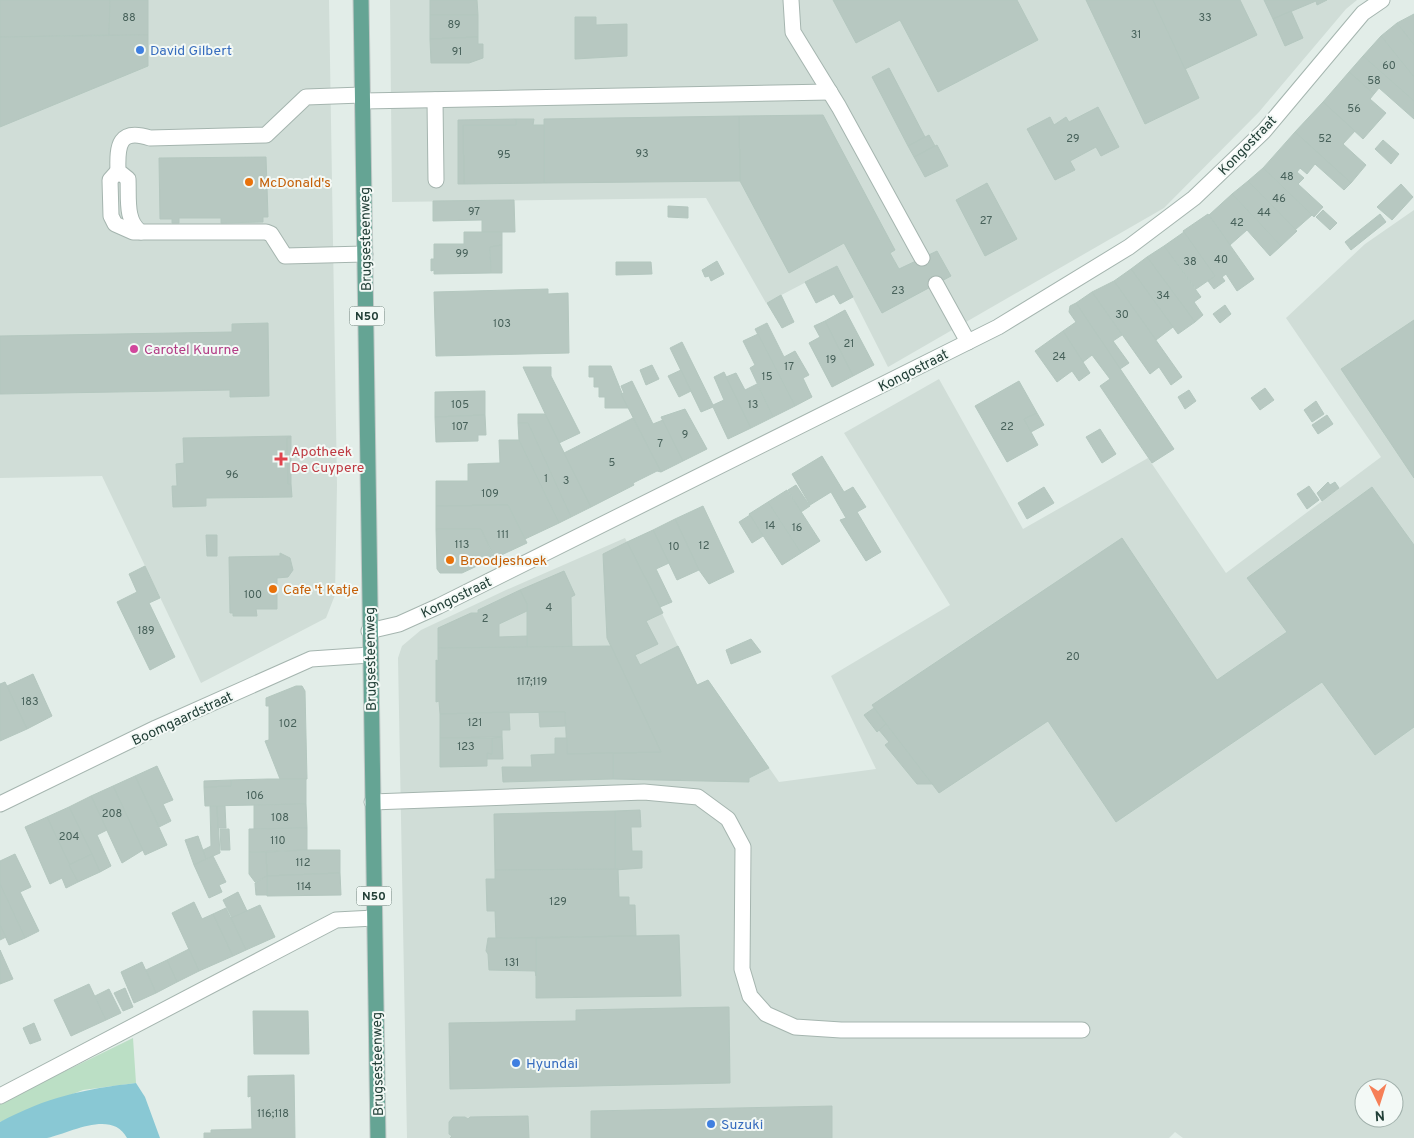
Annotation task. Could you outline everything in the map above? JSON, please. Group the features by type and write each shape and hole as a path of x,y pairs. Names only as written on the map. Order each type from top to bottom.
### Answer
{"main road":[{"name":"Brugsesteenweg","path":"361,0 378,1138"}],"street":[{"path":"791,0 793,32 830,92 922,258"},
{"name":"Kongostraat","path":"370,631 399,624 439,606 998,327 1129,247 1194,198 1264,131 1363,13 1382,0"},
{"path":"365,254 285,256 271,234 266,232 141,232 134,228 130,217 128,179 118,171 120,144 126,136 137,134 150,138 266,135 306,97 435,100 830,92"},
{"path":"435,100 436,180"},
{"path":"936,284 968,342"},
{"name":"Boomgaardstraat","path":"0,804 156,728 311,659 370,655"},
{"path":"372,802 644,792 698,797 728,819 743,847 742,969 750,996 766,1014 795,1027 841,1030 1082,1030"},
{"path":"0,1096 336,920 374,918"}],"shaded area":[{"path":"0,0 329,0 337,485 335,595 326,618 201,683 102,476 0,478"},
{"path":"390,0 1357,0 1346,9 1259,112 1164,208 888,367 837,266 766,303 706,198 392,202"},
{"path":"1414,210 1414,1138 1183,1138 1175,1132 1169,1138 407,1138 398,658 402,646 421,630 506,590 625,538 697,685 708,680 779,782 876,769 831,676 950,605 844,433 939,379 1023,529 1148,458 1226,573 1381,457 1286,318 1365,244"}],"green space":[{"path":"133,1038 136,1083 83,1090 0,1122 0,1103"}],"water":[{"path":"136,1083 145,1097 160,1138 127,1138 120,1129 111,1125 101,1124 78,1128 47,1138 0,1138 0,1122 34,1106 83,1091"}],"building":[{"path":"0,0 110,0 109,35 0,37"},
{"path":"110,0 148,0 148,35 109,35"},
{"path":"430,0 477,0 478,15 430,15"},
{"path":"833,0 1017,0 1038,40 938,92 900,20 856,43"},
{"path":"1086,0 1153,0 1199,98 1145,124"},
{"path":"1153,0 1240,0 1257,35 1185,69"},
{"path":"1264,0 1327,0 1317,5 1316,1 1273,19"},
{"path":"1291,11 1303,38 1285,46 1273,19"},
{"path":"1414,14 1414,45 1397,23"},
{"path":"430,15 478,15 478,37 430,39"},
{"path":"575,17 596,17 596,25 627,24 627,56 575,59"},
{"path":"1397,23 1414,45 1414,77 1381,36"},
{"path":"148,35 148,66 0,127 0,37"},
{"path":"1381,36 1414,77 1414,101 1363,56"},
{"path":"478,37 478,44 483,44 483,58 469,63 431,63 430,39"},
{"path":"1363,56 1414,101 1414,119 1379,88 1374,94 1349,72"},
{"path":"889,68 925,137 908,146 872,77"},
{"path":"1349,72 1374,94 1370,99 1386,113 1363,139 1323,102"},
{"path":"1323,102 1355,131 1343,144 1366,165 1351,183 1295,132"},
{"path":"1098,107 1119,147 1101,156 1096,147 1070,161 1075,170 1055,180 1027,129 1050,117 1054,125 1066,117 1069,122"},
{"path":"823,115 895,250 890,253 899,269 937,251 951,276 882,313 844,243 789,273 740,181 739,116"},
{"path":"739,116 740,181 544,183 544,119"},
{"path":"516,119 534,119 533,125 544,125 544,183 464,184 463,125 516,125"},
{"path":"516,119 516,125 463,125 464,184 458,184 458,120"},
{"path":"1295,132 1351,183 1344,190 1315,164 1307,174 1300,168 1297,172 1304,178 1298,184 1323,207 1314,217 1263,168"},
{"path":"929,135 935,146 914,157 908,146"},
{"path":"1383,140 1399,154 1391,164 1375,149"},
{"path":"937,145 948,166 925,177 914,157"},
{"path":"266,157 268,217 263,217 263,222 221,223 221,218 179,218 179,223 172,223 172,219 160,219 159,158"},
{"path":"1263,168 1312,215 1295,230 1248,181"},
{"path":"1248,181 1297,231 1281,246 1232,194"},
{"path":"987,183 1017,239 985,256 956,200"},
{"path":"1401,184 1413,197 1392,220 1377,207"},
{"path":"1232,194 1281,246 1270,256 1247,230 1230,245 1209,215"},
{"path":"514,200 515,232 482,232 482,220 433,221 433,201"},
{"path":"668,206 688,207 688,218 668,217"},
{"path":"1323,210 1337,223 1330,230 1316,217"},
{"path":"1208,214 1254,279 1237,291 1226,274 1222,277 1225,281 1214,289 1208,281 1215,276 1183,231"},
{"path":"1380,214 1386,222 1351,250 1345,242"},
{"path":"464,232 502,232 502,245 490,247 491,273 434,274 434,270 431,271 431,259 434,259 434,244 464,244"},
{"path":"1184,232 1215,276 1196,289 1164,246"},
{"path":"502,245 502,273 491,273 490,247"},
{"path":"1164,246 1201,297 1194,302 1203,315 1195,322 1147,257"},
{"path":"1147,257 1195,322 1178,334 1131,269"},
{"path":"717,261 724,274 711,281 709,276 705,277 702,270"},
{"path":"616,262 651,262 652,274 616,275"},
{"path":"837,266 853,297 840,304 834,294 816,303 805,282"},
{"path":"1131,269 1173,327 1156,340 1114,281"},
{"path":"1114,281 1182,377 1171,385 1159,367 1150,374 1092,292"},
{"path":"548,289 548,294 568,293 569,353 436,356 434,292"},
{"path":"1092,292 1122,335 1113,341 1129,363 1120,369 1076,303"},
{"path":"781,295 794,322 782,328 767,303"},
{"path":"1076,303 1174,449 1152,463 1100,386 1110,379 1092,355 1083,362 1063,331 1076,322 1069,312 1070,306"},
{"path":"1225,305 1231,314 1220,323 1213,314"},
{"path":"845,310 874,365 853,376 825,321"},
{"path":"1414,320 1414,478 1341,369"},
{"path":"825,321 853,376 832,387 809,343 820,337 814,326"},
{"name":"Carotel Kuurne","path":"268,323 269,396 230,397 230,390 0,394 0,336 232,332 232,324"},
{"path":"767,323 784,357 795,351 809,375 803,378 812,397 795,406 755,329"},
{"path":"1063,331 1090,373 1079,381 1072,371 1057,382 1035,351"},
{"path":"758,334 795,406 773,417 750,368 755,365 743,341"},
{"path":"682,342 713,405 724,400 714,377 724,372 751,428 728,439 713,407 701,412 670,348"},
{"path":"652,365 659,379 646,385 640,370"},
{"path":"589,366 611,366 628,408 605,408 605,397 599,397 599,387 594,387 594,377 589,377"},
{"path":"523,367 551,367 551,376 580,433 559,443"},
{"path":"681,370 691,391 679,397 668,376"},
{"path":"736,373 745,390 757,384 773,417 751,428 726,377"},
{"path":"632,381 653,424 663,420 683,461 661,472 621,394 624,393 621,386"},
{"path":"1019,381 1037,413 1024,419 1038,445 1007,462 975,406"},
{"path":"1265,388 1274,400 1260,410 1251,398"},
{"path":"1189,390 1196,401 1185,409 1178,397"},
{"path":"485,391 485,415 435,417 435,392"},
{"path":"1316,401 1324,414 1312,422 1304,410"},
{"path":"685,409 707,449 683,461 661,417"},
{"path":"1037,413 1044,425 1031,432 1024,419"},
{"path":"518,414 545,414 591,507 571,517 528,423 518,423"},
{"path":"485,415 486,435 478,435 478,441 436,442 435,417"},
{"path":"1327,415 1333,424 1318,434 1312,425"},
{"path":"633,418 661,472 657,471 633,483 634,485 591,507 564,453"},
{"path":"518,423 528,423 571,517 559,523 519,440"},
{"path":"1100,429 1116,454 1102,463 1086,437"},
{"path":"291,436 291,438 287,438 288,484 291,484 292,497 206,498 206,506 173,507 172,486 177,486 176,464 184,463 183,438"},
{"path":"287,438 291,438 291,484 288,484"},
{"path":"499,440 519,440 559,523 525,539 508,505 436,506 436,481 468,481 468,464 500,463"},
{"path":"822,456 844,492 853,487 866,507 857,512 881,552 866,561 840,520 846,518 831,492 810,505 792,474"},
{"path":"1328,482 1330,485 1335,482 1339,488 1322,501 1317,493"},
{"path":"796,485 810,506 801,512 788,490"},
{"path":"1309,486 1319,500 1307,509 1297,494"},
{"path":"1044,487 1054,503 1027,519 1018,503"},
{"path":"1372,487 1414,545 1414,727 1375,755 1322,682 1116,822 1048,721 939,793 872,705 1122,538 1217,680 1287,632 1247,578"},
{"path":"787,490 820,541 801,553 768,502"},
{"path":"768,502 801,553 782,565 749,514"},
{"path":"508,505 527,543 495,558 481,529 436,529 436,506"},
{"path":"703,506 734,572 709,584 699,570 675,519"},
{"path":"750,515 763,536 752,543 739,522"},
{"path":"675,519 699,570 677,580 653,530"},
{"path":"436,529 481,529 494,558 462,573 440,573 437,569"},
{"path":"653,530 669,563 656,569 672,602 660,607 627,542"},
{"path":"206,535 217,535 217,556 207,556"},
{"path":"627,542 663,613 646,621 658,644 635,655 640,665 678,646 697,685 708,680 769,768 749,778 749,782 613,779 613,753 661,752 607,638 603,554"},
{"path":"280,553 290,558 293,570 288,577 277,578 277,609 256,609 257,616 233,616 233,613 230,613 229,557 280,556"},
{"path":"145,566 160,598 149,603 175,657 150,670 117,602 137,592 129,574"},
{"path":"564,571 575,595 571,597 572,648 527,649 527,604 520,590"},
{"path":"520,590 527,604 527,611 499,624 499,637 527,636 527,649 438,648 438,628 471,613 478,613 478,610"},
{"path":"751,639 761,652 731,664 726,650"},
{"path":"611,646 661,752 567,754 565,712 440,714 439,701 436,702 436,660 438,661 438,648"},
{"path":"33,674 52,716 27,729 7,686"},
{"path":"5,682 27,729 0,741 0,684"},
{"path":"296,686 302,686 305,691 307,779 280,779 265,741 269,740 269,706 266,706 266,698"},
{"path":"874,708 886,724 877,732 864,715"},
{"path":"509,712 510,730 502,730 502,737 440,738 440,714"},
{"path":"539,712 565,712 565,726 540,727"},
{"path":"886,724 932,784 917,784 885,745 889,742 879,730"},
{"path":"502,737 503,759 487,759 487,753 492,754 492,738"},
{"path":"440,738 492,738 492,754 487,753 487,766 440,767"},
{"path":"555,738 567,738 567,754 613,753 613,779 503,782 502,767 532,767 531,755 555,754"},
{"path":"157,766 173,800 163,804 171,821 159,827 135,776"},
{"path":"135,776 167,845 145,855 113,786"},
{"path":"306,779 306,804 205,806 204,787 231,786 231,780"},
{"path":"231,780 231,786 204,787 204,781"},
{"path":"113,786 143,850 122,863 91,796"},
{"path":"91,796 107,830 97,835 111,866 100,872 69,807"},
{"path":"306,804 307,828 254,829 254,805"},
{"path":"210,806 217,806 220,853 206,859 203,850 211,846"},
{"path":"217,806 225,806 226,828 218,828"},
{"path":"69,807 92,854 69,865 47,817"},
{"path":"640,810 641,827 631,827 632,851 642,851 642,868 615,870 615,811"},
{"path":"615,811 615,870 495,870 494,814"},
{"path":"47,817 78,882 66,888 62,878 50,884 25,827"},
{"path":"307,828 307,850 249,852 249,829"},
{"path":"220,829 229,829 230,850 221,850"},
{"path":"198,836 206,859 194,865 185,840"},
{"path":"340,850 340,873 267,876 266,852"},
{"path":"249,852 266,852 267,876 255,882 249,874"},
{"path":"15,854 31,887 20,892 39,931 25,938 0,884 0,861"},
{"path":"92,854 100,872 78,882 69,865"},
{"path":"213,856 226,882 219,885 222,892 209,898 194,865"},
{"path":"618,869 619,897 629,897 629,905 635,905 636,936 496,938 495,911 487,911 486,879 495,879 495,870"},
{"path":"340,873 341,895 267,896 267,876"},
{"path":"267,876 267,895 256,895 255,883"},
{"path":"0,884 25,938 9,945 0,925"},
{"path":"238,892 247,911 232,918 223,900"},
{"path":"194,902 202,919 213,914 233,956 199,971 172,913"},
{"path":"260,905 275,937 246,950 231,918"},
{"path":"226,908 246,950 233,956 213,914"},
{"path":"0,925 6,937 0,940"},
{"path":"679,935 681,996 536,998 536,938"},
{"path":"488,938 536,938 536,976 535,971 489,970 488,954 486,951"},
{"path":"189,949 199,971 177,982 167,960"},
{"path":"0,950 13,979 0,984"},
{"path":"167,960 177,982 156,993 146,970"},
{"path":"142,962 156,993 134,1003 121,972"},
{"path":"89,984 106,1020 71,1036 54,1000"},
{"path":"125,988 133,1007 123,1011 114,993"},
{"path":"109,989 121,1013 106,1020 95,996"},
{"path":"729,1007 730,1083 450,1089 449,1023 576,1021 576,1010"},
{"path":"253,1011 308,1011 309,1054 254,1054"},
{"path":"34,1023 41,1040 30,1044 23,1028"},
{"path":"294,1075 295,1138 204,1138 204,1133 211,1133 211,1130 252,1129 251,1096 248,1097 248,1076"},
{"name":"Suzuki","path":"832,1106 832,1138 591,1138 591,1111"},
{"path":"528,1116 529,1138 450,1138 452,1136 449,1134 449,1122 453,1117 465,1117 468,1119 470,1117"}],"place":[{"name":"David Gilbert","path":"140,50"},
{"name":"McDonald's","path":"249,182"},
{"name":"Carotel Kuurne","path":"134,349"},
{"name":"Apotheek De Cuypere","path":"281,459"},
{"name":"Broodjeshoek","path":"450,560"},
{"name":"Cafe 't Katje","path":"273,589"},
{"name":"Hyundai","path":"516,1063"},
{"name":"Suzuki","path":"711,1124"}]}
